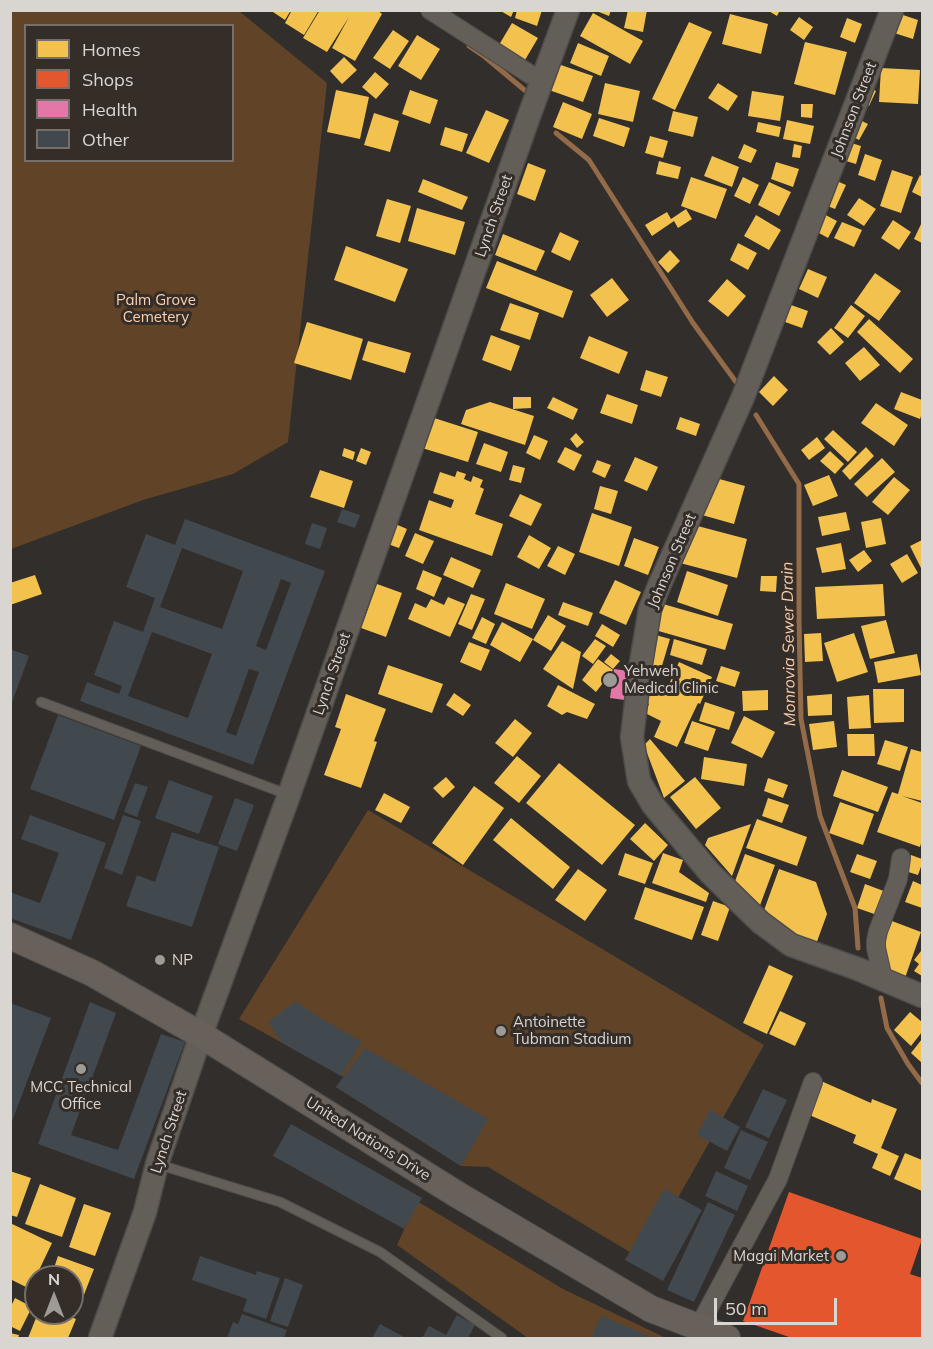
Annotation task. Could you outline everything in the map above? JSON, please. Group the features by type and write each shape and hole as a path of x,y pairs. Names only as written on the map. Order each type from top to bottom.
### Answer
{"main road":[{"name":"United Nations Drive","path":"10,936 92,973 201,1035 458,1195 651,1309 727,1338"}],"street":[{"path":"430,10 542,82"},
{"name":"Lynch Street","path":"100,1338 145,1212 157,1164 201,1035 289,795 568,10"},
{"name":"Johnson Street","path":"892,10 743,397 650,609 632,737 639,781 653,805 710,873 760,922 791,945 858,969 922,996"},
{"path":"883,979 876,941 898,879 901,858"},
{"path":"698,1328 778,1179 813,1082"}],"lane":[{"path":"41,702 289,795"},
{"path":"157,1164 280,1202 370,1246 502,1338"}],"green space":[{"name":"Palm Grove Cemetery","path":"11,11 239,11 327,83 288,442 233,474 143,500 11,549"},
{"name":"Antoinette Tubman Stadium","path":"368,810 764,1045 643,1260 488,1167 461,1166 336,1087 344,1077 239,1019"},
{"path":"417,1201 563,1289 666,1338 528,1338 397,1245"}],"building: Homes":[{"path":"270,10 291,10 285,20"},
{"path":"292,10 319,10 304,35 285,23"},
{"path":"320,10 377,10 382,14 355,61 332,48 349,17 327,52 303,38"},
{"path":"499,10 514,10 511,17"},
{"path":"517,10 542,10 537,26 515,18"},
{"path":"594,10 611,10 609,16"},
{"path":"628,10 647,10 643,32 624,28"},
{"path":"767,10 780,10 777,16"},
{"path":"894,12 918,20 913,39 888,31"},
{"path":"593,13 643,41 630,64 580,36"},
{"path":"730,14 768,24 761,54 722,44"},
{"path":"799,17 813,27 804,40 790,30"},
{"path":"847,18 862,24 855,43 840,37"},
{"path":"689,22 712,32 675,110 652,99"},
{"path":"512,23 538,38 522,65 496,50"},
{"path":"393,30 409,41 390,69 373,58"},
{"path":"417,35 440,49 421,80 398,66"},
{"path":"805,42 847,52 835,95 794,84"},
{"path":"578,43 609,56 601,76 570,63"},
{"path":"344,57 357,70 342,84 330,71"},
{"path":"558,64 593,76 583,102 549,90"},
{"path":"881,68 920,70 918,104 879,102"},
{"path":"375,72 389,84 376,99 362,87"},
{"path":"605,83 640,91 633,122 598,114"},
{"path":"718,83 738,96 728,111 708,98"},
{"path":"863,85 876,91 869,106 855,100"},
{"path":"336,90 369,97 360,139 327,132"},
{"path":"410,90 438,100 430,124 402,114"},
{"path":"752,91 784,96 780,121 748,116"},
{"path":"563,102 592,114 582,139 553,127"},
{"path":"801,104 813,104 812,118 801,117"},
{"path":"486,110 509,120 489,163 466,153"},
{"path":"673,111 698,117 693,137 668,131"},
{"path":"374,113 399,121 390,152 364,145"},
{"path":"852,116 868,124 859,140 844,132"},
{"path":"599,118 630,128 624,147 593,136"},
{"path":"787,120 814,126 810,144 783,139"},
{"path":"758,122 781,127 779,137 756,132"},
{"path":"445,127 468,134 462,152 440,145"},
{"path":"650,136 668,141 663,158 645,153"},
{"path":"842,140 861,146 856,164 836,158"},
{"path":"744,144 757,150 751,163 738,158"},
{"path":"794,144 802,146 800,158 792,157"},
{"path":"865,154 882,160 875,181 858,175"},
{"path":"712,156 739,167 732,187 704,176"},
{"path":"659,161 681,167 678,179 656,174"},
{"path":"776,162 799,169 793,187 771,179"},
{"path":"528,163 546,170 535,201 517,194"},
{"path":"892,170 913,177 901,213 880,206"},
{"path":"920,175 922,177 922,197 912,192"},
{"path":"691,177 727,189 716,219 681,206"},
{"path":"743,177 759,185 750,204 734,196"},
{"path":"830,178 846,185 835,209 820,203"},
{"path":"423,179 468,197 462,210 418,192"},
{"path":"769,182 791,192 779,216 758,205"},
{"path":"859,198 876,209 864,226 847,215"},
{"path":"387,199 411,206 400,243 376,236"},
{"path":"417,208 465,222 455,255 408,241"},
{"path":"686,209 692,219 678,228 674,221 652,236 645,225 667,212 671,219"},
{"path":"820,212 837,221 828,238 810,228"},
{"path":"756,215 781,230 769,250 744,236"},
{"path":"893,220 911,232 899,250 881,238"},
{"path":"842,222 862,230 854,247 834,238"},
{"path":"922,222 922,243 914,239"},
{"path":"560,232 579,241 570,261 551,252"},
{"path":"503,234 545,251 536,271 495,255"},
{"path":"738,243 757,253 748,270 730,260"},
{"path":"346,246 408,269 395,302 334,280"},
{"path":"670,250 680,261 668,273 658,262"},
{"path":"497,261 573,291 563,318 486,288"},
{"path":"808,269 827,277 818,298 799,289"},
{"path":"875,273 901,291 879,321 854,303"},
{"path":"612,278 629,300 607,317 590,295"},
{"path":"727,279 746,296 728,317 708,301"},
{"path":"510,303 539,313 530,340 500,330"},
{"path":"791,305 808,311 802,328 785,322"},
{"path":"851,305 865,316 848,338 834,328"},
{"path":"869,319 913,359 900,373 857,332"},
{"path":"307,322 363,339 351,380 294,363"},
{"path":"831,328 844,342 830,355 817,342"},
{"path":"491,335 520,346 511,371 482,360"},
{"path":"589,336 628,352 619,374 580,358"},
{"path":"368,341 411,353 405,373 362,360"},
{"path":"864,347 880,365 860,381 845,363"},
{"path":"646,370 668,377 661,397 640,390"},
{"path":"774,376 788,390 773,406 759,392"},
{"path":"901,392 922,400 920,419 894,409"},
{"path":"607,394 638,405 632,424 600,413"},
{"path":"513,397 531,397 531,408 513,409"},
{"path":"553,397 578,409 573,420 547,408"},
{"path":"490,402 534,416 525,445 461,424 466,410"},
{"path":"876,403 908,425 894,446 861,423"},
{"path":"431,417 478,432 468,462 422,448"},
{"path":"680,417 700,424 696,436 676,429"},
{"path":"833,430 857,452 848,462 824,439"},
{"path":"576,433 584,442 577,448 570,439"},
{"path":"534,435 548,441 540,460 526,453"},
{"path":"817,437 825,448 809,460 801,450"},
{"path":"484,443 508,452 501,472 476,464"},
{"path":"565,447 582,455 574,471 557,462"},
{"path":"866,447 874,456 850,480 842,471"},
{"path":"344,448 355,452 353,460 342,456"},
{"path":"361,448 371,452 366,465 356,461"},
{"path":"830,451 844,464 835,474 820,461"},
{"path":"635,457 658,467 647,491 624,481"},
{"path":"882,458 895,472 867,497 854,484"},
{"path":"597,460 611,465 605,478 592,472"},
{"path":"513,465 525,468 521,483 509,480"},
{"path":"320,470 353,481 344,508 310,497"},
{"path":"457,471 466,474 464,479 471,482 473,476 483,480 480,487 484,489 475,514 503,524 492,556 419,530 429,500 451,508 454,500 433,493 440,472 455,477"},
{"path":"829,475 838,496 813,506 804,485"},
{"path":"712,477 745,486 734,524 702,515"},
{"path":"894,477 910,490 888,515 872,502"},
{"path":"600,486 618,491 611,514 594,509"},
{"path":"520,494 542,504 531,526 509,516"},
{"path":"846,512 850,530 822,536 818,517"},
{"path":"592,513 632,527 619,566 579,552"},
{"path":"881,518 886,544 866,548 861,522"},
{"path":"393,523 407,529 399,548 385,543"},
{"path":"690,524 747,539 737,578 680,563"},
{"path":"415,533 434,541 423,564 405,556"},
{"path":"529,535 551,548 539,569 517,557"},
{"path":"634,538 659,547 648,575 624,566"},
{"path":"922,540 922,567 921,568 910,546"},
{"path":"841,543 846,569 822,573 816,548"},
{"path":"558,546 575,554 565,575 547,566"},
{"path":"864,550 872,561 858,572 849,560"},
{"path":"907,554 918,573 902,583 890,564"},
{"path":"451,557 481,570 473,588 443,575"},
{"path":"423,570 442,578 434,597 416,589"},
{"path":"687,571 728,585 718,616 677,602"},
{"path":"35,575 42,594 10,605 10,583"},
{"path":"761,576 777,576 776,592 760,591"},
{"path":"615,580 641,592 626,625 599,613"},
{"path":"506,583 545,599 532,629 494,614"},
{"path":"377,584 402,593 386,637 361,628"},
{"path":"883,584 885,616 817,619 815,587"},
{"path":"471,594 485,599 472,630 458,624"},
{"path":"448,597 465,604 450,637 408,619 415,603 426,608 431,599 444,605"},
{"path":"563,602 593,613 588,626 558,615"},
{"path":"663,604 733,624 725,650 655,630"},
{"path":"548,615 566,626 551,651 533,640"},
{"path":"482,617 495,624 486,644 472,638"},
{"path":"886,620 895,653 870,659 861,626"},
{"path":"502,622 533,639 520,662 490,645"},
{"path":"602,624 620,635 613,647 595,636"},
{"path":"821,633 823,661 805,662 804,634"},
{"path":"854,633 868,672 837,682 824,643"},
{"path":"656,635 670,639 661,669 647,665"},
{"path":"595,639 606,646 593,664 582,656"},
{"path":"674,639 707,649 702,665 670,655"},
{"path":"562,641 581,652 573,689 543,669"},
{"path":"469,642 490,650 481,671 460,662"},
{"path":"611,654 620,661 613,669 604,662"},
{"path":"917,654 921,675 878,683 874,662"},
{"path":"598,659 613,670 596,692 582,680"},
{"path":"679,662 712,677 677,747 654,737 661,721 645,713 649,704 643,698 644,678 667,689"},
{"path":"388,665 443,684 432,713 378,694"},
{"path":"721,666 740,672 735,687 716,681"},
{"path":"558,685 595,704 587,719 567,712 562,715 547,706"},
{"path":"873,689 904,689 904,722 874,723"},
{"path":"768,690 768,710 743,711 742,691"},
{"path":"454,693 471,705 463,716 446,705"},
{"path":"346,694 386,709 361,788 324,775 341,729 335,727"},
{"path":"832,694 832,715 808,716 807,696"},
{"path":"869,695 871,728 849,729 847,697"},
{"path":"705,702 735,712 729,730 699,721"},
{"path":"744,716 775,732 762,758 731,743"},
{"path":"515,719 532,733 513,757 495,743"},
{"path":"692,721 716,729 708,751 684,743"},
{"path":"834,721 837,747 813,750 809,724"},
{"path":"847,734 874,734 875,756 848,756"},
{"path":"650,739 685,781 664,798 644,745"},
{"path":"885,740 908,747 900,771 877,764"},
{"path":"911,749 922,752 922,801 902,796 922,803 920,847 877,832 892,792 898,794"},
{"path":"517,756 541,776 519,803 494,783"},
{"path":"704,757 747,764 744,786 701,779"},
{"path":"559,763 635,825 602,865 526,803"},
{"path":"842,770 888,787 878,812 833,796"},
{"path":"446,777 455,787 443,798 433,788"},
{"path":"695,777 721,808 696,829 670,797"},
{"path":"768,778 788,785 783,798 764,791"},
{"path":"474,786 504,808 463,865 432,843"},
{"path":"384,793 410,807 401,823 375,810"},
{"path":"768,798 789,805 782,823 762,816"},
{"path":"840,802 874,814 863,845 829,833"},
{"path":"511,818 570,867 553,889 493,840"},
{"path":"757,819 807,837 797,866 746,848"},
{"path":"645,823 668,845 654,861 630,839"},
{"path":"751,824 732,876 705,845 708,838"},
{"path":"625,853 653,863 645,884 618,875"},
{"path":"663,853 683,860 679,872 709,893 706,902 652,883"},
{"path":"745,854 775,865 759,908 734,884"},
{"path":"857,854 877,861 870,879 850,872"},
{"path":"911,855 922,859 918,875 905,871"},
{"path":"578,869 607,890 585,921 555,900"},
{"path":"779,869 816,882 827,914 815,947 795,940 763,913"},
{"path":"913,881 922,885 922,908 905,902"},
{"path":"865,884 889,893 880,916 857,908"},
{"path":"645,887 704,907 692,940 634,919"},
{"path":"713,901 730,907 718,941 701,935"},
{"path":"892,921 921,932 905,978 889,972 883,959 886,949 882,947"},
{"path":"921,951 922,976 914,971 919,964 914,960"},
{"path":"769,965 793,976 767,1034 743,1023"},
{"path":"780,1011 806,1023 795,1046 769,1034"},
{"path":"910,1012 922,1022 922,1032 911,1046 894,1030"},
{"path":"922,1039 922,1063 911,1053"},
{"path":"821,1081 871,1103 872,1099 897,1109 881,1148 899,1156 890,1176 872,1168 878,1154 853,1143 856,1135 807,1114"},
{"path":"905,1153 922,1160 922,1191 894,1179"},
{"path":"10,1171 31,1178 17,1217 10,1215"},
{"path":"40,1184 76,1198 62,1237 25,1224"},
{"path":"84,1204 111,1213 95,1256 69,1247"},
{"path":"10,1223 52,1243 41,1265 24,1265 24,1286 10,1279"},
{"path":"58,1256 83,1265 55,1265"},
{"path":"84,1265 94,1269 84,1295"},
{"path":"15,1298 24,1303 24,1323 20,1331 10,1326 10,1308"},
{"path":"33,1325 73,1325 68,1338 28,1338"},
{"path":"10,1333 19,1335 18,1338 10,1338"}],"building: Shops":[{"name":"Magai Market","path":"789,1192 922,1239 910,1274 922,1278 921,1338 792,1338 743,1321"}],"building: Health":[{"name":"Yehweh Medical Clinic","path":"614,669 636,672 632,701 610,698"}],"building: Other":[{"path":"342,509 360,515 355,528 337,522"},
{"path":"185,519 325,571 253,765 80,701 87,682 119,694 122,686 94,675 114,621 143,632 155,598 126,587 146,534 175,545","holes":["182,548 243,571 222,629 160,607","281,579 291,583 266,650 256,646","152,632 212,654 188,718 128,696","249,669 259,672 236,736 226,732"]},
{"path":"312,523 327,528 320,549 305,544"},
{"path":"10,649 29,656 11,705 10,705"},
{"path":"58,715 141,746 114,820 30,789"},
{"path":"169,780 213,796 199,834 155,818"},
{"path":"135,783 148,787 137,817 124,812"},
{"path":"235,798 254,805 237,851 218,844"},
{"path":"30,815 106,843 71,940 10,918 10,892 40,903 59,853 21,839"},
{"path":"123,815 141,821 122,875 104,868"},
{"path":"172,832 219,847 192,927 126,906 137,875 155,882"},
{"path":"296,1001 362,1042 341,1076 282,1043 268,1022"},
{"name":"MCC Technical Office","path":"90,1002 116,1013 71,1135 118,1150 161,1034 185,1042 134,1179 38,1144"},
{"path":"10,1003 51,1018 11,1124 10,1124"},
{"path":"365,1048 488,1119 461,1166 336,1087"},
{"path":"763,1089 787,1100 769,1138 745,1127"},
{"path":"710,1110 740,1127 727,1151 697,1135"},
{"path":"291,1124 422,1198 404,1229 273,1156"},
{"path":"741,1130 768,1142 750,1180 724,1168"},
{"path":"716,1171 748,1186 737,1211 705,1196"},
{"path":"664,1189 702,1210 663,1281 625,1260"},
{"path":"708,1202 735,1215 694,1302 667,1290"},
{"path":"200,1256 256,1275 257,1271 280,1278 266,1319 243,1311 247,1299 192,1280"},
{"path":"285,1278 303,1285 288,1327 270,1321"},
{"path":"242,1314 287,1330 284,1338 227,1338 233,1322 238,1324"},
{"path":"457,1315 475,1325 468,1338 422,1338 429,1326 446,1335"},
{"path":"601,1316 654,1338 591,1338"},
{"path":"380,1324 406,1338 372,1338"}],"waterway":[{"name":"Monrovia Sewer Drain","path":"469,46 528,93"},
{"name":"Monrovia Sewer Drain","path":"556,133 589,160 693,323 736,382"},
{"name":"Monrovia Sewer Drain","path":"756,415 799,484 801,719 820,816 855,908 858,948"},
{"name":"Monrovia Sewer Drain","path":"881,998 887,1028 922,1083"}],"place":[{"name":"Yehweh Medical Clinic","path":"610,680"},
{"name":"NP","path":"160,960"},
{"name":"Antoinette Tubman Stadium","path":"501,1031"},
{"name":"MCC Technical Office","path":"81,1069"},
{"name":"Magai Market","path":"841,1256"}]}
